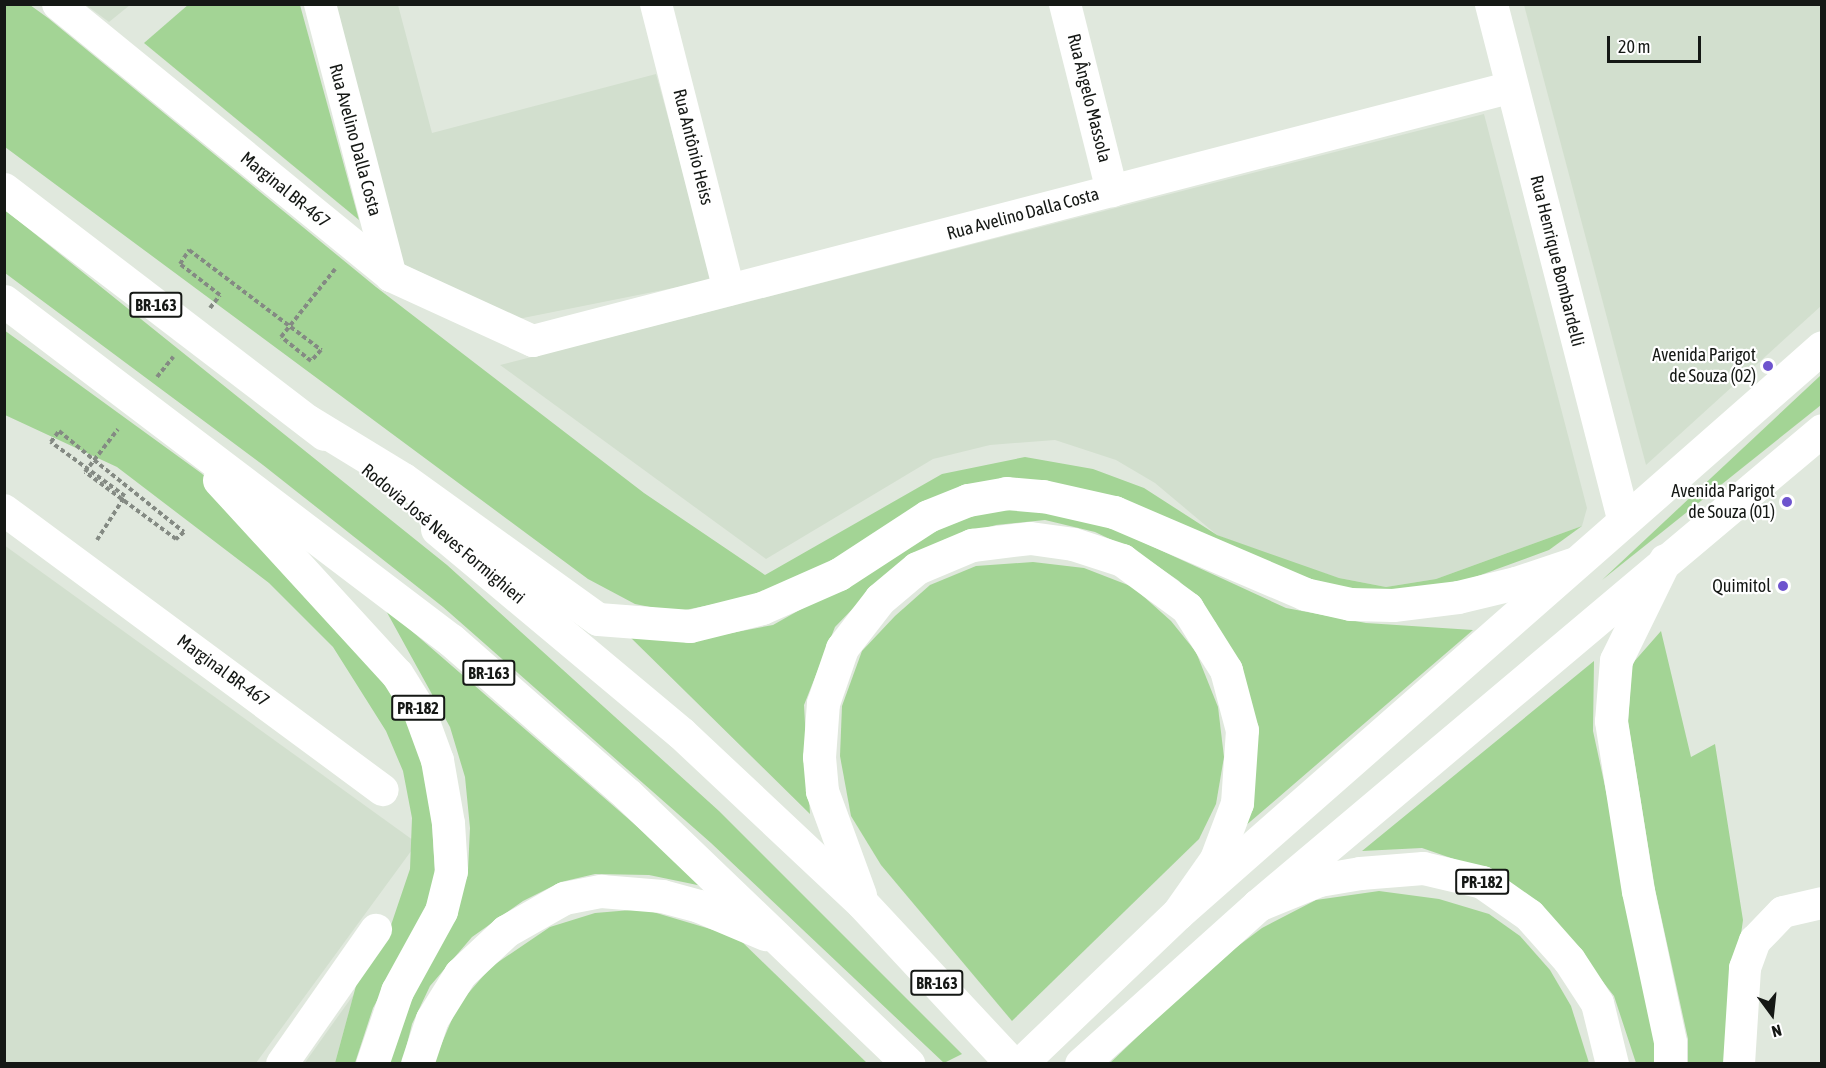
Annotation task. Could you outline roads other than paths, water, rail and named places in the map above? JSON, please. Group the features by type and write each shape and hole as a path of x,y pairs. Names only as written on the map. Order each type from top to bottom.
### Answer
{"main road":[{"name":"Rua Henrique Bombardelli","path":"1491,4 1623,518"},
{"name":"Rodovia José Neves Formighieri","path":"4,189 308,421 681,733 862,903"},
{"name":"BR-163","path":"4,301 171,424 451,640 627,794 789,945 909,1064"},
{"path":"1020,1064 1091,999 1178,913 1623,518 1821,347"},
{"path":"308,421 403,478 598,619 690,626 762,608 839,574 928,516 968,500 1006,493 1043,496 1114,512 1305,594 1350,604 1393,605 1458,597 1516,583 1572,564"},
{"name":"PR-182","path":"171,424 397,674 417,708 437,760 448,823 450,871 441,911 397,991 372,1064"},
{"path":"1258,905 1821,430"},
{"path":"862,903 822,791 819,758 823,704 842,648 880,599 917,568 972,544 1030,538 1073,544 1122,560 1187,608 1226,670 1242,730 1237,803 1216,859 1178,913"},
{"path":"1665,561 1616,660 1611,720 1638,891 1670,1042 1670,1064"},
{"name":"PR-182","path":"1081,1064 1258,905 1319,880 1360,873 1423,868 1482,882 1529,915 1569,960 1597,1003 1612,1064"},
{"path":"417,1064 432,1019 460,974 506,931 564,898 601,891 662,896 699,906 789,945"},
{"name":"BR-163","path":"862,903 1012,1064"}],"street":[{"name":"Marginal BR-467","path":"58,4 391,276 533,341"},
{"name":"Rua Avelino Dalla Costa","path":"320,4 391,276"},
{"name":"Rua Antônio Heiss","path":"656,4 729,290"},
{"name":"Rua Ângelo Massola","path":"1065,4 1112,191"},
{"name":"Rua Avelino Dalla Costa","path":"533,341 1512,87"},
{"name":"Marginal BR-467","path":"4,510 383,789"},
{"path":"1739,1064 1745,968 1755,941 1783,912 1821,903"},
{"path":"282,1064 376,930"}],"place":[{"name":"Avenida Parigot de Souza (02)","path":"1768,366"},
{"name":"Avenida Parigot de Souza (01)","path":"1787,502"},
{"name":"Quimitol","path":"1783,586"}]}
